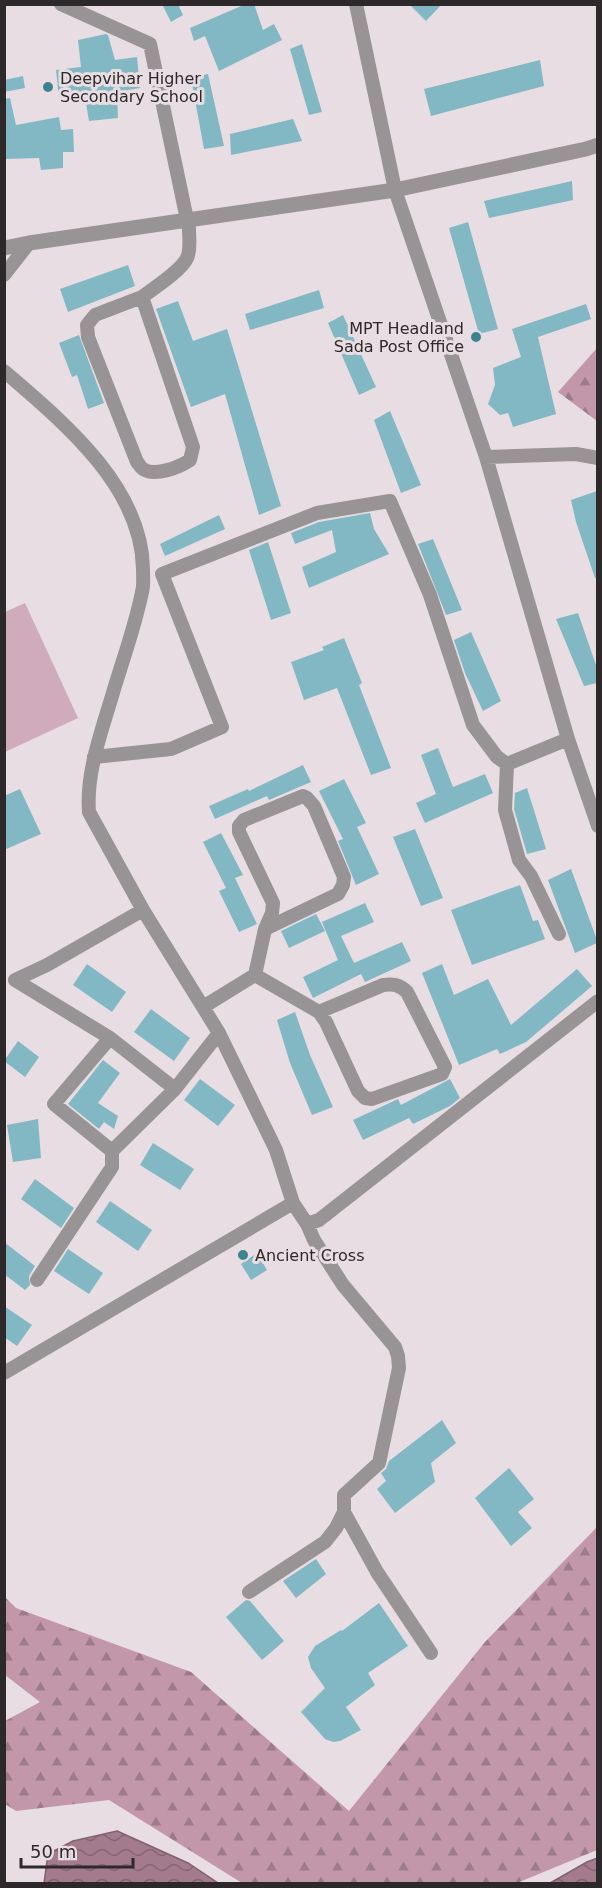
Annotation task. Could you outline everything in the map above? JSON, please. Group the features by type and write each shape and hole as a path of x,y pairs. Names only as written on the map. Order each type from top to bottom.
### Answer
{"street":[{"path":"62,4 150,44 187,220 190,241 187,258 181,266 142,297 95,315 87,325 88,337 137,462 144,470 154,472 183,465 190,460 193,447 142,297"},
{"path":"356,4 395,190 486,457 568,739 597,826"},
{"path":"4,248 395,190 597,145"},
{"path":"4,275 29,243"},
{"path":"4,371 58,417 100,464 130,510 143,548 143,590 94,757 88,797 89,812 143,910 219,1033 276,1150 293,1203 307,1224 314,1240 343,1285 395,1347 398,1356 399,1368 379,1462 344,1495 344,1512 336,1528 324,1542 249,1592"},
{"path":"486,457 576,454 597,458"},
{"path":"94,757 171,749 222,727 162,574 316,513 390,501 430,595 473,725 497,757 507,764"},
{"path":"507,764 568,739"},
{"path":"507,764 505,810 519,860 531,876 560,934"},
{"path":"203,1007 255,975 265,929 272,913 273,903 239,832 239,826 244,820 303,796 314,806 344,877 343,885 338,894 265,929"},
{"path":"10,982 47,965 143,910"},
{"path":"255,975 319,1012 326,1022 358,1091 365,1098 372,1099 442,1074 445,1067 407,992 401,986 383,985 319,1012"},
{"path":"10,982 110,1038 175,1089"},
{"path":"307,1224 319,1220 597,1001"},
{"path":"37,1280 112,1167 112,1151 175,1089 219,1033"},
{"path":"110,1038 54,1104 112,1151"},
{"path":"4,1373 293,1203"},
{"path":"344,1512 378,1572 431,1653"}],"green space":[{"path":"597,348 597,421 558,392"},
{"path":"597,1527 597,1850 517,1883 242,1883 109,1800 16,1811 5,1804 5,1721 40,1702 5,1675 5,1597 16,1608 191,1672 349,1811 485,1642"}],"shaded area":[{"path":"25,603 78,718 5,752 5,612"}],"water":[{"path":"117,1831 188,1863 218,1883 44,1883 48,1854 73,1841"},
{"path":"597,1858 597,1883 550,1883 587,1862"}],"building":[{"path":"162,4 178,4 183,15 171,22"},
{"path":"246,4 254,4 263,30 274,24 282,40 219,71 205,36 194,41 190,28"},
{"path":"409,4 442,4 426,21"},
{"path":"106,34 115,60 137,57 140,88 117,92 118,118 89,121 85,97 59,99 56,70 81,67 78,40"},
{"path":"302,44 322,112 309,115 290,49"},
{"path":"540,60 544,86 431,116 424,89"},
{"path":"208,74 224,146 204,149 191,78"},
{"path":"23,76 25,88 4,92 4,80"},
{"path":"10,98 16,125 59,117 61,130 73,129 74,152 63,152 63,168 41,170 39,158 4,159 4,99"},
{"path":"293,119 302,141 231,155 230,134"},
{"path":"572,181 573,200 489,218 484,201"},
{"path":"468,222 498,329 479,334 449,228"},
{"path":"128,265 135,286 68,312 60,289"},
{"path":"319,290 324,308 250,330 245,314"},
{"path":"178,301 193,341 227,329 281,506 259,515 225,394 191,407 156,309"},
{"path":"586,304 591,319 538,337 556,414 513,427 508,413 500,415 488,404 495,385 493,368 521,357 512,329"},
{"path":"343,315 376,387 359,395 328,323"},
{"path":"79,335 104,403 88,409 77,375 72,377 59,343"},
{"path":"390,411 421,485 401,493 374,420"},
{"path":"597,491 597,578 595,578 571,500"},
{"path":"370,513 374,529 389,554 309,588 302,567 336,552 332,530 295,544 291,533 319,522"},
{"path":"219,515 225,529 165,556 160,544"},
{"path":"433,539 462,610 446,615 418,544"},
{"path":"268,542 291,613 271,620 249,550"},
{"path":"578,613 597,668 597,683 584,686 556,619"},
{"path":"471,632 501,701 483,711 465,673 454,640"},
{"path":"344,638 362,683 359,685 391,768 371,775 337,688 304,700 291,662 324,650 322,647"},
{"path":"438,748 453,787 485,774 493,793 425,823 416,803 436,794 421,755"},
{"path":"303,765 311,782 269,800 267,796 215,819 209,806 248,789 249,791"},
{"path":"344,779 366,823 357,827 379,874 356,885 338,841 343,839 319,791"},
{"path":"527,788 546,849 527,854 514,809 515,793"},
{"path":"20,789 41,834 4,850 4,796"},
{"path":"415,829 443,898 421,906 393,837"},
{"path":"221,833 243,875 235,878 257,924 239,932 219,891 226,888 203,842"},
{"path":"571,869 597,940 597,943 575,953 548,880"},
{"path":"520,885 533,921 538,920 545,939 472,965 451,910"},
{"path":"365,903 374,922 341,936 354,963 402,942 411,961 365,982 361,974 313,998 303,977 338,960 322,922"},
{"path":"316,914 325,931 289,948 281,931"},
{"path":"87,964 126,992 112,1012 73,985"},
{"path":"442,964 454,995 488,979 511,1025 577,969 592,986 526,1042 500,1054 497,1049 459,1065 422,973"},
{"path":"151,1009 190,1038 174,1061 134,1032"},
{"path":"295,1012 310,1055 333,1107 312,1115 290,1063 277,1020"},
{"path":"18,1041 39,1057 25,1077 4,1061"},
{"path":"103,1060 120,1073 98,1103 118,1116 114,1129 104,1122 99,1129 68,1104"},
{"path":"200,1079 235,1105 218,1126 184,1100"},
{"path":"450,1079 460,1098 450,1106 413,1124 409,1118 363,1140 353,1120 398,1099 401,1105"},
{"path":"38,1119 41,1158 13,1162 7,1125"},
{"path":"153,1143 194,1169 180,1190 140,1165"},
{"path":"35,1179 74,1208 61,1228 21,1199"},
{"path":"110,1201 152,1230 138,1251 96,1222"},
{"path":"4,1242 35,1266 29,1276 30,1285 25,1290 4,1274"},
{"path":"68,1249 103,1273 89,1294 54,1271"},
{"path":"257,1253 267,1270 251,1280 241,1264"},
{"path":"4,1306 32,1325 17,1346 4,1337"},
{"path":"442,1420 456,1443 431,1463 435,1482 395,1513 377,1489 386,1481 381,1473 386,1469 389,1461"},
{"path":"509,1468 534,1499 518,1512 532,1528 511,1546 475,1498"},
{"path":"316,1559 326,1574 296,1598 283,1581"},
{"path":"246,1600 250,1601 284,1641 262,1660 226,1617"},
{"path":"379,1603 408,1646 368,1673 375,1685 346,1707 361,1730 340,1741 333,1742 325,1739 301,1712 325,1688 311,1668 308,1657 315,1646 342,1631"}],"place":[{"name":"Deepvihar Higher Secondary School","path":"48,87"},
{"name":"MPT Headland Sada Post Office","path":"476,337"},
{"name":"Ancient Cross","path":"243,1255"}]}
